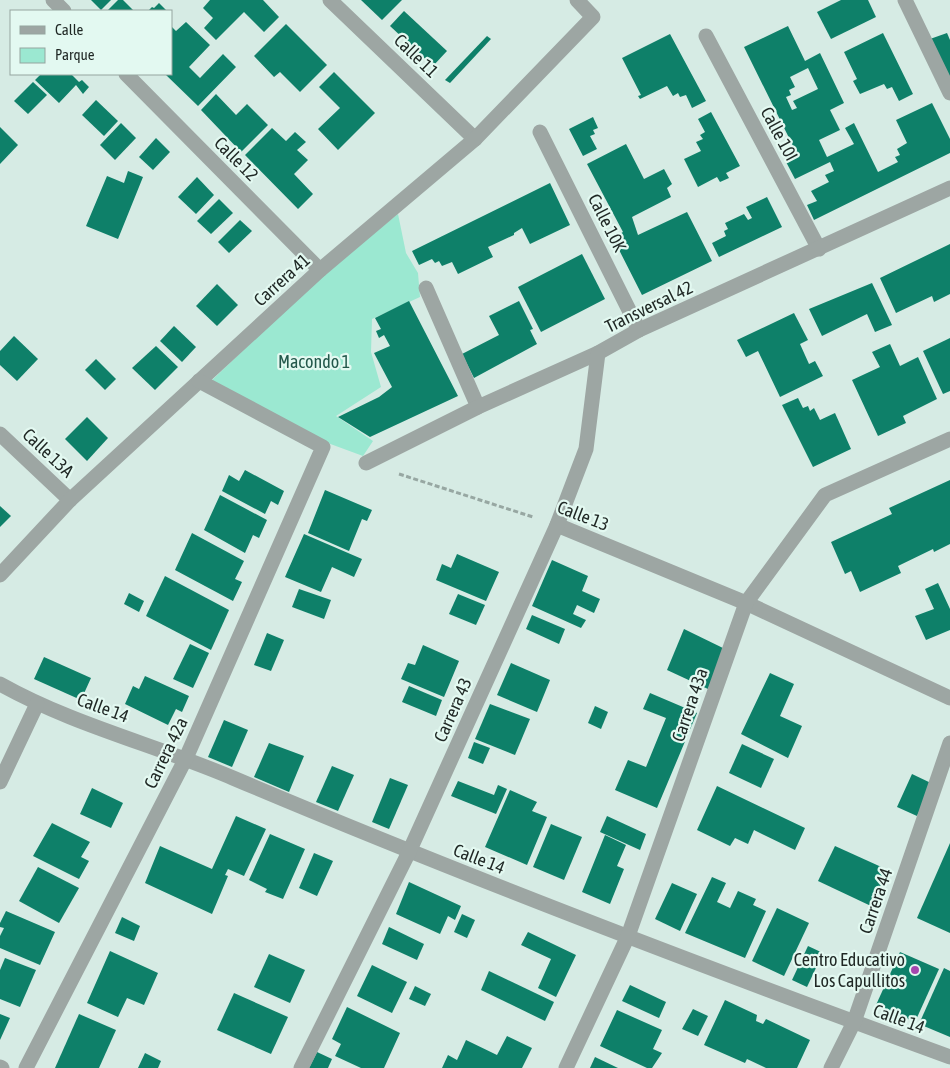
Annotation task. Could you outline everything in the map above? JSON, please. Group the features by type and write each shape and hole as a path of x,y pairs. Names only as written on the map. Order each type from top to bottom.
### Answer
{"street":[{"path":"53,0 63,10"},
{"name":"Calle 11","path":"330,0 475,138"},
{"name":"Carrera 41","path":"0,574 70,500 199,381 320,270 475,138 593,17 577,0"},
{"path":"905,0 950,93"},
{"name":"Calle 10I","path":"706,36 819,250"},
{"name":"Calle 12","path":"127,75 320,270"},
{"name":"Calle 10K","path":"540,132 640,330"},
{"name":"Transversal 42","path":"366,463 478,407 598,353 640,330 819,250 950,188"},
{"path":"426,288 478,407"},
{"name":"Carrera 43","path":"301,1068 409,852 557,525 586,449 598,353"},
{"name":"Carrera 42a","path":"26,1068 186,758 323,447 199,381"},
{"name":"Calle 13A","path":"0,434 70,500"},
{"name":"Carrera 43a","path":"566,1068 628,936 746,603 824,495 950,439"},
{"name":"Calle 13","path":"557,525 746,603 950,698"},
{"name":"Calle 14","path":"0,684 37,704 186,758 409,852 950,1057"},
{"path":"0,782 37,704"},
{"name":"Carrera 44","path":"831,1068 854,1022 950,743"}],"path":[{"name":"Calle 13","path":"366,463 557,525"}],"green space":[{"name":"Macondo 1","path":"398,214 406,253 418,273 420,297 372,319 371,352 381,387 336,416 373,441 363,456 325,442 210,382 324,273"}],"building":[{"path":"91,0 111,0 101,10"},
{"path":"118,0 123,0 133,10 108,10"},
{"path":"210,0 263,0 279,17 264,32 244,12 216,40 204,28 213,18 203,8"},
{"path":"361,0 402,0 382,20"},
{"path":"841,0 868,0 876,17 831,39 817,12"},
{"path":"159,3 166,10 149,10 152,7 154,8"},
{"path":"404,11 447,51 433,66 390,26"},
{"path":"186,22 210,45 189,67 200,78 223,54 236,67 198,106 166,75 172,75 172,27 176,31"},
{"path":"286,24 327,65 300,92 280,72 274,77 254,56"},
{"path":"788,26 805,61 820,53 844,103 830,110 840,130 819,140 827,157 854,144 845,128 854,123 878,172 898,162 895,157 900,155 897,149 907,143 896,120 932,103 950,139 950,153 814,220 807,205 817,201 811,191 829,182 825,175 834,171 830,162 795,179 784,158 796,152 744,47","holes":["808,68 818,89 793,101 797,108 792,110 786,97 791,95 789,90 795,87 790,77"]},
{"path":"883,33 913,94 899,101 892,87 887,89 884,84 860,94 853,81 857,79 844,52"},
{"path":"947,33 950,40 950,83 930,39"},
{"path":"670,34 706,101 692,108 686,95 680,97 678,93 673,96 667,86 640,99 638,96 641,95 622,58"},
{"path":"487,36 491,39 450,83 445,80"},
{"path":"334,72 375,113 338,150 318,129 340,108 319,87"},
{"path":"40,75 72,75 79,82 82,80 89,87 83,94 76,85 59,103 35,80"},
{"path":"33,82 47,95 28,114 14,101"},
{"path":"216,94 236,115 247,104 268,125 241,152 201,110"},
{"path":"96,100 118,121 104,136 82,115"},
{"path":"711,112 740,166 726,173 729,178 720,182 717,177 698,187 684,159 701,151 696,142 703,139 700,135 705,132 698,119"},
{"path":"593,117 598,128 593,130 595,134 590,136 597,149 583,156 569,129"},
{"path":"121,123 136,138 115,160 100,145"},
{"path":"0,127 18,145 0,164"},
{"path":"272,128 286,141 295,132 306,142 297,150 308,160 294,174 313,194 298,209 245,155"},
{"path":"156,138 170,152 153,170 139,157"},
{"path":"626,144 644,179 664,169 672,184 667,188 671,197 632,217 638,235 687,212 712,261 642,295 613,238 623,232 587,164"},
{"path":"128,171 143,177 118,239 86,226 107,176 124,183"},
{"path":"197,177 214,195 196,214 178,197"},
{"path":"550,183 570,225 530,244 522,228 514,233 514,235 488,247 493,257 458,274 452,262 442,266 439,261 435,263 432,259 419,265 412,251"},
{"path":"767,197 782,227 719,257 712,243 726,236 724,231 728,229 725,223 744,214 748,220 752,218 746,207"},
{"path":"219,199 233,213 211,234 197,221"},
{"path":"240,220 252,231 229,253 218,242"},
{"path":"950,244 950,294 934,302 932,296 896,313 880,278"},
{"path":"582,254 605,299 541,332 518,287"},
{"path":"872,283 892,325 875,332 867,314 822,336 809,309"},
{"path":"217,284 238,305 217,326 196,306"},
{"path":"409,301 458,396 370,437 338,417 379,397 392,387 374,353 390,346 384,335 379,338 376,331 381,329 375,318"},
{"path":"519,301 533,329 530,330 537,344 474,378 462,354 499,335 489,316"},
{"path":"794,313 808,340 800,344 809,364 815,361 823,376 780,397 758,351 746,357 737,340"},
{"path":"174,326 196,347 182,362 160,341"},
{"path":"14,336 38,359 17,381 0,365 0,351"},
{"path":"950,338 950,391 943,394 923,351"},
{"path":"890,344 900,366 918,357 937,399 903,416 906,423 878,436 852,380 880,367 872,352"},
{"path":"156,346 178,367 155,390 132,368"},
{"path":"96,359 116,379 105,390 85,370"},
{"path":"798,398 803,408 808,406 810,411 814,408 820,420 835,413 851,449 813,467 782,405"},
{"path":"87,417 108,438 87,461 65,439"},
{"path":"245,470 284,491 278,505 271,501 265,514 222,491 229,475 239,481"},
{"path":"950,480 950,544 934,552 933,549 898,566 901,573 860,592 851,571 845,574 831,542 892,514 889,508"},
{"path":"325,490 372,510 367,521 362,519 349,551 308,533"},
{"path":"220,495 267,520 259,538 253,535 245,553 204,530"},
{"path":"0,506 11,516 0,527"},
{"path":"192,533 244,561 235,579 242,582 233,601 175,570"},
{"path":"304,534 362,559 354,577 332,567 321,592 285,577"},
{"path":"457,554 499,572 486,601 436,580 442,564 451,568"},
{"path":"552,560 588,576 582,591 600,599 594,613 577,605 573,614 586,620 581,628 532,606"},
{"path":"165,576 229,610 211,650 146,616"},
{"path":"938,583 950,609 950,630 926,640 915,616 934,609 925,589"},
{"path":"299,589 331,600 324,619 292,607"},
{"path":"129,593 144,601 139,612 124,604"},
{"path":"458,594 485,605 476,625 449,614"},
{"path":"532,615 565,629 559,644 526,629"},
{"path":"684,629 725,649 708,689 667,670"},
{"path":"267,633 284,640 271,671 254,665"},
{"path":"190,644 209,653 193,688 173,679"},
{"path":"423,645 459,661 444,697 401,679 408,663 415,665"},
{"path":"44,657 91,678 81,700 34,679"},
{"path":"511,663 550,680 537,712 497,695"},
{"path":"770,673 794,684 780,716 802,726 788,758 741,734"},
{"path":"145,676 189,696 182,712 176,709 168,725 125,704 133,686 139,689"},
{"path":"409,686 442,700 436,716 402,702"},
{"path":"650,693 697,713 657,808 615,790 628,760 646,767 666,718 643,709"},
{"path":"490,704 530,719 515,755 475,739"},
{"path":"595,706 608,712 601,729 588,723"},
{"path":"224,720 248,730 232,767 208,757"},
{"path":"474,742 490,748 483,764 468,758"},
{"path":"269,743 304,756 289,792 254,777"},
{"path":"742,744 774,759 761,788 729,773"},
{"path":"332,766 354,775 338,811 316,802"},
{"path":"912,774 933,784 917,816 897,807"},
{"path":"390,778 408,785 389,829 372,822"},
{"path":"458,781 494,795 498,785 507,789 496,814 451,796"},
{"path":"717,786 805,828 795,850 754,830 748,844 735,838 730,846 697,830"},
{"path":"92,788 123,803 111,828 80,814"},
{"path":"510,790 537,802 532,811 547,817 527,865 485,847"},
{"path":"236,816 266,829 244,876 228,869 225,875 228,876 212,914 145,883 160,846 212,869"},
{"path":"607,816 646,834 640,850 600,832"},
{"path":"52,823 90,842 81,857 89,861 79,879 33,856"},
{"path":"551,824 582,837 564,880 533,867"},
{"path":"270,834 305,849 283,899 265,892 267,889 249,880"},
{"path":"605,835 626,845 617,866 624,869 610,904 582,892"},
{"path":"950,843 950,933 917,918"},
{"path":"835,846 888,870 871,906 818,881"},
{"path":"314,853 333,861 317,896 299,888"},
{"path":"38,867 79,888 59,923 19,901"},
{"path":"712,877 726,883 717,902 730,908 738,891 756,899 753,905 766,911 745,958 685,933"},
{"path":"409,882 461,906 455,920 448,916 440,934 396,914"},
{"path":"672,883 697,894 680,931 655,919"},
{"path":"777,908 809,923 784,976 752,961"},
{"path":"6,911 55,932 40,965 0,948 0,936 4,928 0,927 0,923"},
{"path":"462,914 475,920 467,938 454,932"},
{"path":"122,917 140,926 134,941 115,933"},
{"path":"389,927 424,944 417,960 382,944"},
{"path":"528,932 576,955 556,997 538,988 551,959 521,945"},
{"path":"808,946 823,953 807,987 792,980"},
{"path":"110,951 158,973 144,1005 127,998 118,1017 87,1003"},
{"path":"900,952 939,969 915,1022 876,1005"},
{"path":"269,954 305,970 290,1003 254,987"},
{"path":"5,958 36,970 20,1007 0,999 0,970"},
{"path":"372,965 407,982 392,1013 357,996"},
{"path":"944,968 950,971 950,1037 919,1024"},
{"path":"489,971 554,1002 545,1021 481,990"},
{"path":"630,985 666,1002 659,1018 622,1001"},
{"path":"415,986 431,994 425,1006 409,999"},
{"path":"234,993 288,1017 271,1054 217,1030"},
{"path":"725,1000 757,1015 756,1021 763,1024 766,1019 810,1040 797,1068 766,1068 747,1059 745,1063 704,1045"},
{"path":"347,1007 400,1033 384,1068 361,1068 335,1056 341,1044 332,1039"},
{"path":"693,1009 708,1016 698,1036 682,1029"},
{"path":"617,1010 662,1030 653,1049 662,1053 652,1068 647,1068 600,1046"},
{"path":"0,1014 10,1018 0,1040"},
{"path":"79,1014 116,1030 99,1068 55,1068"},
{"path":"507,1036 532,1048 522,1068 442,1068 448,1055 457,1060 466,1040 497,1055"},
{"path":"317,1052 332,1059 328,1068 309,1068"},
{"path":"145,1053 161,1061 158,1068 138,1068"},
{"path":"595,1057 618,1068 590,1068"}],"place":[{"name":"Centro Educativo Los Capullitos","path":"915,970"}]}
